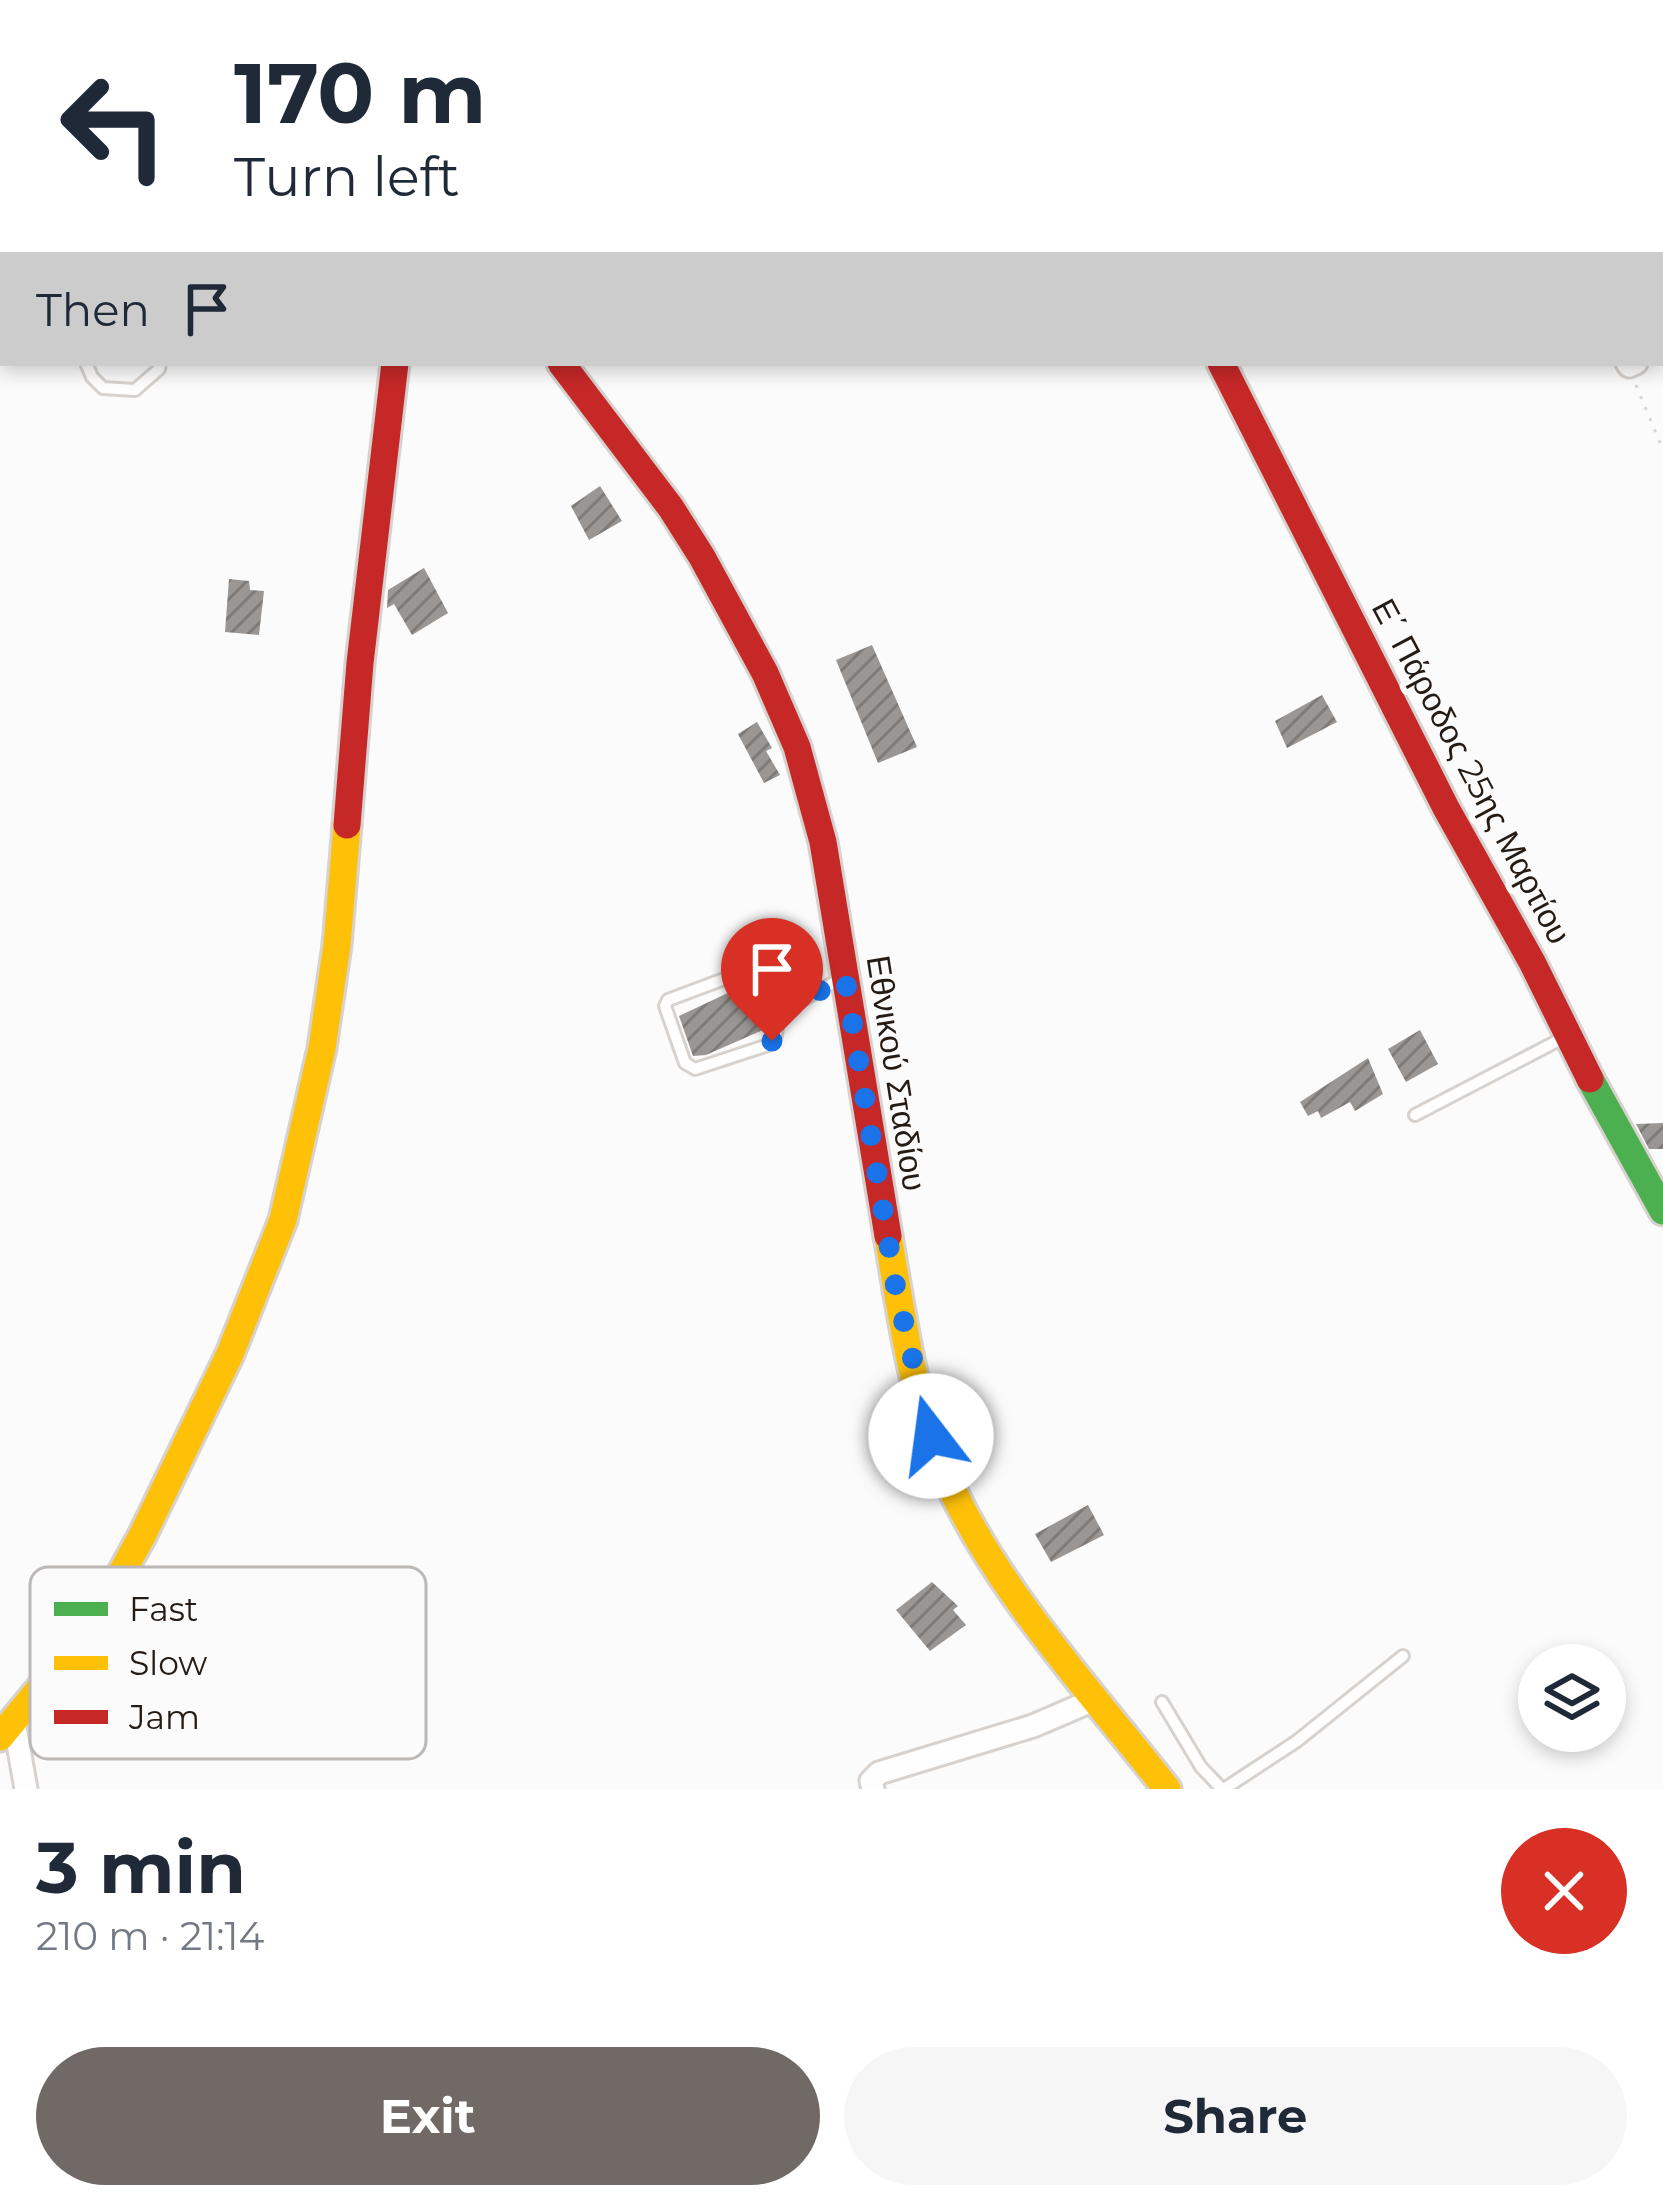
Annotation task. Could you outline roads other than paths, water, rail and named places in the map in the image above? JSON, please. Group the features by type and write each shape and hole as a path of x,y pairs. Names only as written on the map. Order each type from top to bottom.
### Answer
{"street":[{"path":"125,1567 245,1319 284,1220 302,1149 338,945 360,663 395,366"},
{"name":"Εθνικού Σταδίου","path":"563,366 671,508 765,673 813,793 896,1289 922,1410 940,1463 981,1540 1167,1788"},
{"name":"Ε΄ Πάροδος 25ης Μαρτίου","path":"1223,366 1446,808 1663,1211"},
{"path":"873,1789 871,1781 879,1773 1033,1726 1096,1699"},
{"path":"26,1789 7,1729 30,1701"}],"lane":[{"path":"88,366 103,388 135,390 160,366"},
{"path":"752,966 760,969 779,1013 776,1035 768,1045 695,1069 686,1064 665,1006 668,1000 752,966"},
{"path":"779,1013 845,977"},
{"path":"1415,1115 1569,1035"},
{"path":"1162,1702 1202,1767 1223,1789 1297,1742 1403,1655"}]}
